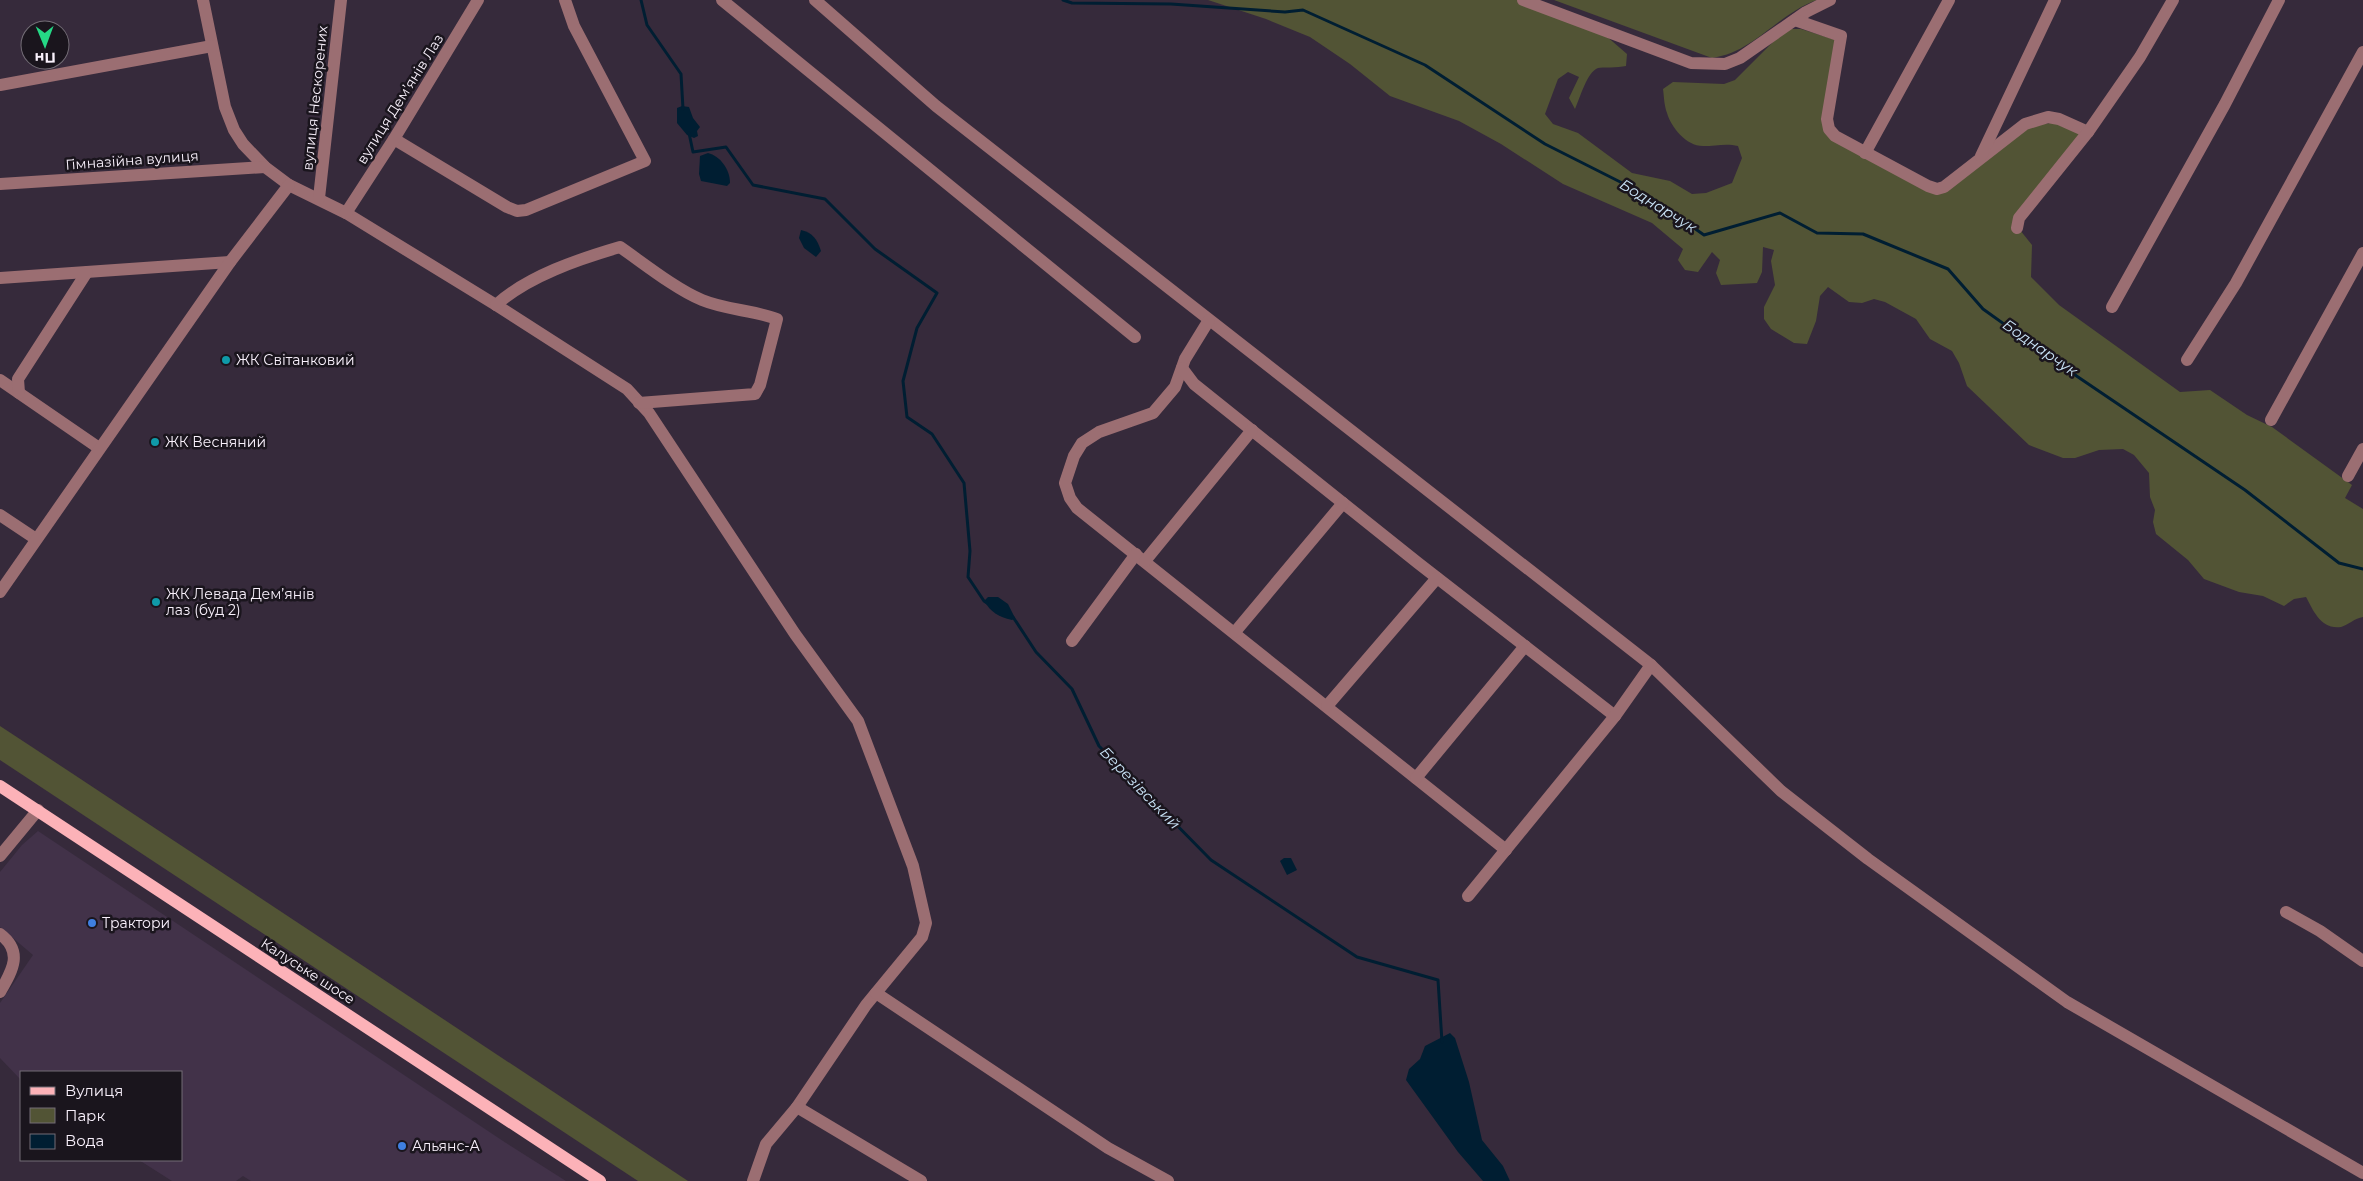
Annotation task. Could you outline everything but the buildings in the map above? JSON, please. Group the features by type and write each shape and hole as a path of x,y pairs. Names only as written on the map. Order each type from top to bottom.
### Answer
{"main road":[{"name":"Калуське шосе","path":"0,786 600,1181"}],"street":[{"path":"203,0 224,107 234,130 243,144 265,166 289,185 319,198 346,213 496,305 626,389 648,413 795,634 858,721 913,866 926,923 922,937 876,994 798,1106 766,1144 753,1181"},
{"name":"вулиця Нескорених","path":"319,198 341,0"},
{"name":"вулиця Демʼянів Лаз","path":"346,213 394,139 478,0"},
{"path":"394,139 517,211 526,210 645,161 574,26 565,0"},
{"path":"722,0 1135,337"},
{"path":"815,0 936,106 1651,665 1781,791 1868,858 2067,1002 2363,1173"},
{"path":"1523,0 1691,63 1711,65 1726,64 1740,58 1795,20 1830,0"},
{"path":"1866,153 1949,0"},
{"path":"1980,158 2054,0"},
{"path":"2017,228 2018,218 2088,132 2140,57 2173,0"},
{"path":"2112,307 2221,112 2279,0"},
{"path":"1795,20 1841,36 1827,119 1829,128 1835,136 1937,189 1944,187 2025,124 2038,118 2059,119 2088,132"},
{"path":"0,85 212,46"},
{"path":"2187,360 2236,284 2363,52"},
{"name":"Гімназійна вулиця","path":"0,184 265,166"},
{"path":"0,592 230,262 289,185"},
{"path":"496,305 510,293 580,259 620,248 700,300 722,307 757,312 777,319 760,385 755,394 639,403"},
{"path":"2271,420 2363,253"},
{"path":"0,278 230,262"},
{"path":"19,393 18,380 87,272"},
{"path":"1209,320 1182,368 1175,387 1153,413 1100,432 1082,443 1068,470 1066,483 1070,498 1077,508 1235,632 1506,850"},
{"path":"1182,368 1194,384 1437,578 1615,716"},
{"path":"0,380 99,448"},
{"path":"1072,641 1140,557 1252,430"},
{"path":"2348,476 2363,449"},
{"path":"1235,632 1343,503"},
{"path":"0,515 36,539"},
{"path":"1327,706 1437,578"},
{"path":"1416,778 1525,646"},
{"path":"1468,896 1615,716 1651,665"},
{"path":"0,856 38,810"},
{"path":"2286,912 2320,931 2363,961"},
{"path":"0,934 14,951 13,969 0,992"},
{"path":"876,994 1108,1148 1168,1181"},
{"path":"798,1106 921,1181"}],"shaded area":[{"path":"38,831 566,1181 251,1181 243,1176 236,1181 172,1181 141,1161 182,1161 182,1071 20,1071 20,1079 0,1058 0,1003 33,955 0,927 0,872 22,845"}],"green space":[{"path":"1208,0 1519,0 1598,29 1627,54 1626,66 1594,70 1587,80 1575,109 1569,98 1579,77 1568,72 1558,79 1545,114 1553,124 1578,133 1632,173 1670,181 1692,194 1706,193 1732,183 1742,158 1738,146 1697,145 1680,135 1669,118 1665,107 1663,89 1673,82 1724,84 1735,80 1779,36 1789,29 1801,29 1839,41 1829,134 1932,191 2026,126 2060,122 2088,136 2020,221 2020,230 2032,245 2031,277 2059,305 2180,392 2210,390 2247,415 2272,427 2352,485 2345,498 2363,509 2363,617 2341,627 2334,627 2319,618 2306,597 2294,599 2284,606 2263,596 2239,592 2204,579 2188,560 2156,534 2153,522 2155,510 2150,497 2149,473 2134,455 2123,449 2099,450 2075,458 2063,458 2029,445 1967,386 1959,363 1952,351 1930,339 1916,319 1885,302 1874,299 1862,303 1849,302 1828,287 1820,296 1816,321 1807,344 1794,343 1771,329 1764,319 1764,307 1775,285 1771,261 1774,250 1763,247 1762,272 1757,283 1721,285 1716,273 1720,260 1712,252 1698,272 1685,270 1678,260 1683,249 1652,223 1563,184 1501,144 1459,121 1390,96 1350,64 1310,37 1266,19"},
{"path":"1554,0 1817,0 1790,14 1754,41 1727,54 1712,58"},
{"path":"0,726 688,1181 638,1181 0,760"}],"water":[{"path":"682,106 689,107 693,118 700,127 697,131 698,136 694,138 687,135 677,123 677,108"},
{"path":"708,153 724,164 730,178 730,183 727,186 701,181 699,174 700,156"},
{"path":"801,230 812,235 818,243 821,251 816,257 804,248 799,238"},
{"path":"988,597 998,597 1008,604 1015,618 1012,620 995,614 984,601"},
{"path":"1284,858 1291,858 1297,870 1287,875 1280,861"},
{"path":"1450,1033 1455,1038 1469,1082 1482,1140 1503,1166 1510,1181 1483,1181 1458,1152 1406,1080 1409,1069 1420,1059 1425,1046"}],"waterway":[{"name":"Березівський","path":"641,0 647,25 681,74 683,109"},
{"name":"Боднарчук","path":"1063,0 1072,3 1171,4 1285,12 1303,10 1425,65 1545,144 1650,197 1704,235 1780,213 1817,233 1863,234 1948,269 1983,309 2078,377 2245,490 2339,563 2363,569"},
{"name":"Березівський","path":"689,133 693,152 726,147 753,185 825,199 875,249 937,293 917,328 903,381 907,417 932,434 964,483 970,551 968,577 987,603"},
{"name":"Березівський","path":"1013,617 1036,652 1072,689 1099,746 1211,860 1357,957 1438,980 1442,1042"}],"place":[{"name":"ЖК Світанковий","path":"226,360"},
{"name":"ЖК Весняний","path":"155,442"},
{"name":"ЖК Левада Дем’янів лаз (буд 2)","path":"156,602"},
{"name":"Трактори","path":"92,923"},
{"name":"Альянс-А","path":"402,1146"}]}
